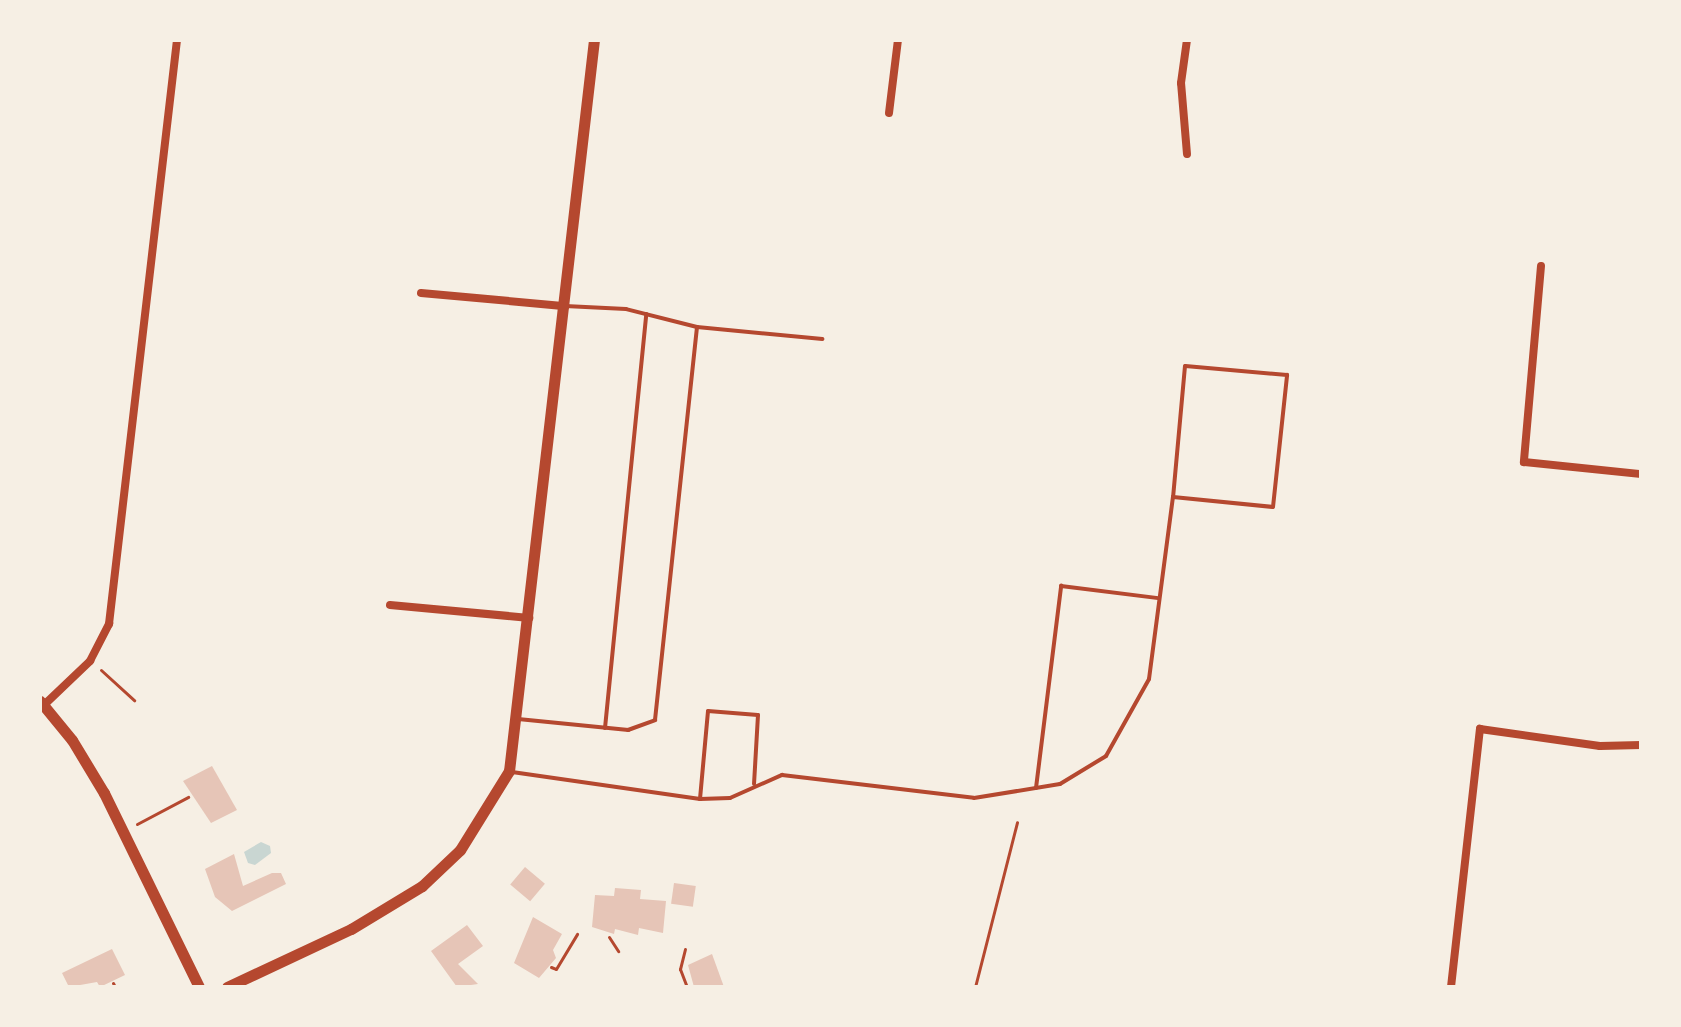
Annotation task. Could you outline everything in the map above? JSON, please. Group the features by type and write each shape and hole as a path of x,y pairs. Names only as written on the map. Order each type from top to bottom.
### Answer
{"street":[{"path":"177,40 109,624 90,661 42,703 104,793 199,987"},
{"path":"227,987 351,929 422,886 460,850 509,771 518,719 594,40"},
{"path":"889,113 898,40"},
{"path":"1187,40 1181,83 1187,154"},
{"path":"1541,266 1524,462 1641,474"},
{"path":"421,293 565,306"},
{"path":"390,605 529,618"},
{"path":"1451,987 1480,729 1600,746 1641,745"}],"lane":[{"path":"565,306 646,314 697,327 822,339"},
{"path":"605,728 646,314"},
{"path":"518,719 605,728 643,728 655,720 697,327"},
{"path":"509,771 700,799 730,798 754,784 782,775 974,798 1060,784 1106,756 1149,679 1173,497 1185,366 1287,375 1273,507 1173,497"},
{"path":"1036,788 1061,586 1159,598"},
{"path":"700,799 708,711 758,715 754,784"}],"path":[{"path":"90,661 134,700"},
{"path":"137,824 188,797"},
{"path":"975,987 1017,822"},
{"path":"551,967 556,969 577,934"},
{"path":"609,937 618,951"},
{"path":"685,949 680,969 687,987"}],"shaded area":[{"path":"261,842 270,846 271,853 255,865 248,863 244,852"}],"building":[{"path":"212,766 237,810 211,823 183,781"},
{"path":"234,854 243,886 272,873 281,873 286,884 232,911 215,897 205,869"},
{"path":"525,867 545,884 530,901 510,885"},
{"path":"674,883 696,886 693,907 671,904"},
{"path":"615,888 641,890 640,899 666,901 663,933 639,928 638,935 615,929 614,934 592,927 595,895 614,896"},
{"path":"533,917 562,934 553,950 556,958 539,978 514,963"},
{"path":"467,925 483,946 458,964 478,984 457,987 431,951"},
{"path":"112,949 125,975 100,987 97,982 69,987 62,973"},
{"path":"712,954 724,987 694,987 688,965"}]}
